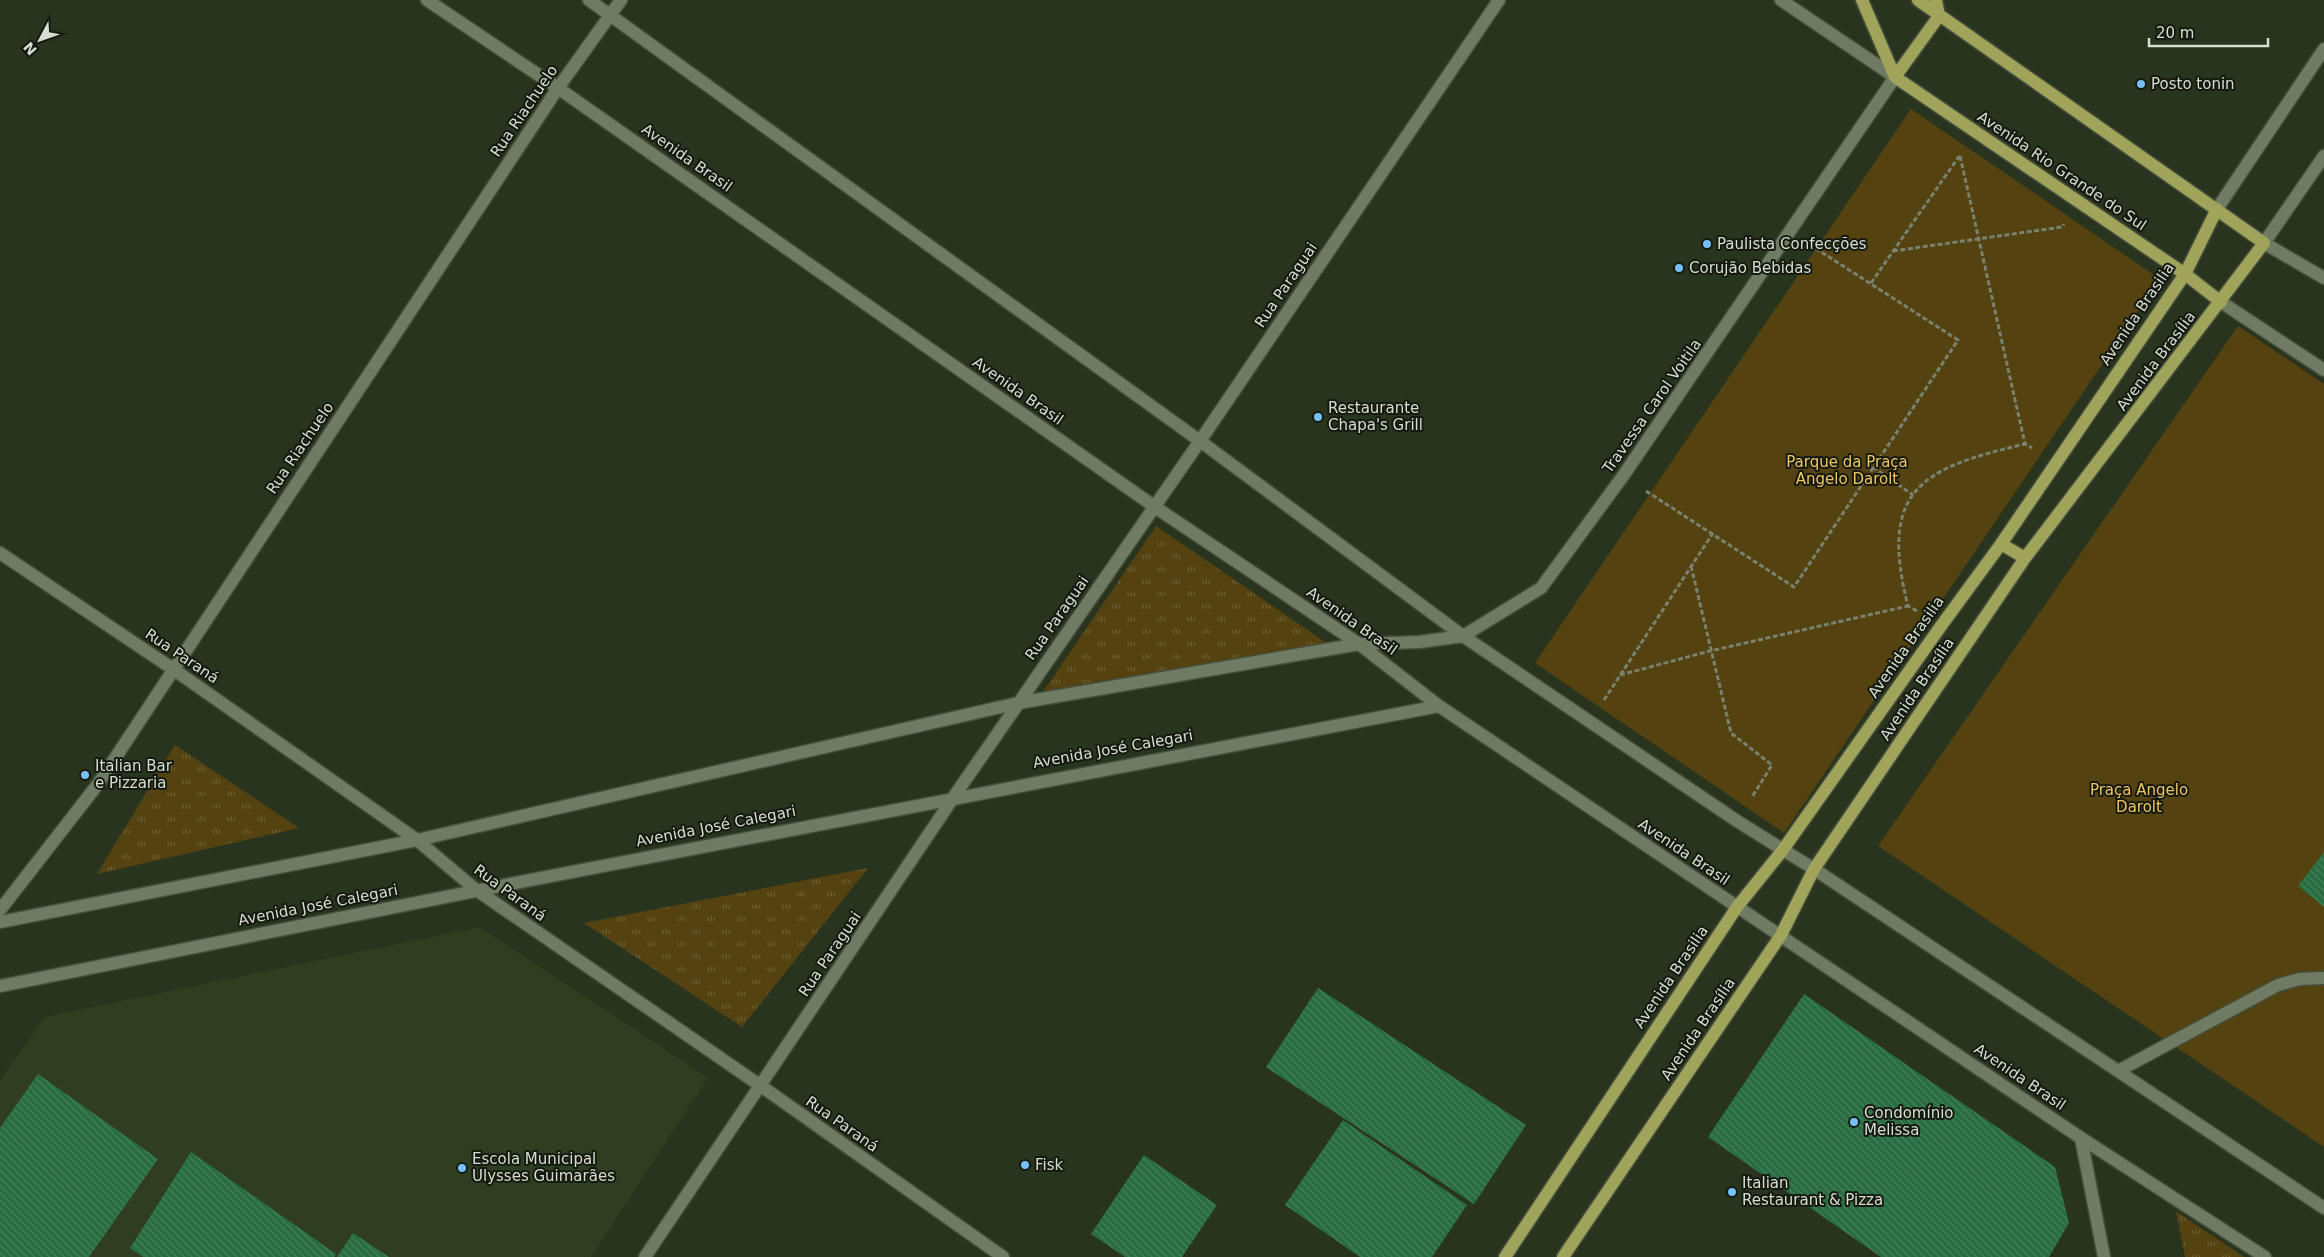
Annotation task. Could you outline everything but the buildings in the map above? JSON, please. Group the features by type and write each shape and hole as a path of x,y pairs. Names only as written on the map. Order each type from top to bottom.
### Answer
{"main road":[{"path":"1862,0 1895,77"},
{"path":"1918,0 2264,243"},
{"path":"1895,77 1939,16 1936,0"},
{"name":"Avenida Rio Grande do Sul","path":"1895,77 2185,274 2221,302"},
{"name":"Avenida Brasilia","path":"1505,1257 1738,907 1782,851 1940,626 2001,544 2185,274 2217,209"},
{"name":"Avenida Brasília","path":"1563,1257 1781,935 1814,869 2025,558 2264,243"},
{"path":"2001,544 2025,558"}],"street":[{"name":"Avenida Brasil","path":"427,0 558,88 1155,507 1359,644 1439,706 2081,1138 2265,1257"},
{"path":"589,0 1200,442 1463,636 1782,851 1814,869 2324,1208"},
{"name":"Rua Riachuelo","path":"0,910 98,784 558,88 621,0"},
{"name":"Rua Paraguai","path":"644,1257 761,1086 955,795 1200,442 1499,0"},
{"name":"Avenida Rio Grande do Sul","path":"1781,0 1895,77"},
{"name":"Avenida Brasilia","path":"2217,209 2324,49"},
{"name":"Travessa Carol Voitila","path":"1359,644 1419,642 1463,636 1541,588 1623,476 1895,77"},
{"name":"Avenida Brasília","path":"2264,243 2324,156"},
{"path":"2264,243 2324,278"},
{"name":"Avenida Rio Grande do Sul","path":"2221,302 2324,370"},
{"name":"Rua Paraná","path":"0,553 173,669 417,840 475,889 761,1086 1002,1257"},
{"path":"0,922 417,840 1018,704 1359,644"},
{"name":"Avenida José Calegari","path":"0,986 475,889 955,795 1439,706"},
{"path":"2118,1071 2278,985 2300,979 2324,978"},
{"path":"2081,1138 2104,1257"}],"path":[{"path":"1872,283 1976,132"},
{"path":"1908,606 1899,560 1898,538 1901,518 1913,495 1936,472 1957,463 2026,444 1960,155"},
{"path":"1893,251 2062,227 2080,202"},
{"path":"1623,476 1794,587 1958,340 1791,232"},
{"path":"1873,467 1913,495"},
{"path":"1590,721 1713,533"},
{"path":"1692,566 1710,651 1731,733 1772,765 1737,821"},
{"path":"1620,675 1710,651 1908,606 1940,626"}],"shaded area":[{"name":"Escola Municipal Ulysses Guimarães","path":"480,927 708,1078 591,1257 0,1257 0,1080 45,1017"}],"green space":[{"name":"Parque da Praça Angelo Darolt","path":"1911,109 2160,279 1784,833 1535,663"},
{"name":"Praça Angelo Darolt","path":"2238,326 2324,384 2324,1147 1878,846"},
{"path":"1156,526 1331,646 1043,692"},
{"path":"175,745 299,828 97,874"},
{"path":"868,868 742,1027 584,923"},
{"path":"2176,1211 2244,1257 2185,1257"}],"place":[{"name":"Posto tonin","path":"2141,84"},
{"name":"Paulista Confecções","path":"1707,244"},
{"name":"Corujão Bebidas","path":"1679,268"},
{"name":"Restaurante Chapa's Grill","path":"1318,417"},
{"name":"Italian Bar e Pizzaria","path":"85,775"},
{"name":"Condomínio Melissa","path":"1854,1122"},
{"name":"Fisk","path":"1025,1165"},
{"name":"Escola Municipal Ulysses Guimarães","path":"462,1168"},
{"name":"Italian Restaurant & Pizza","path":"1732,1192"}]}
